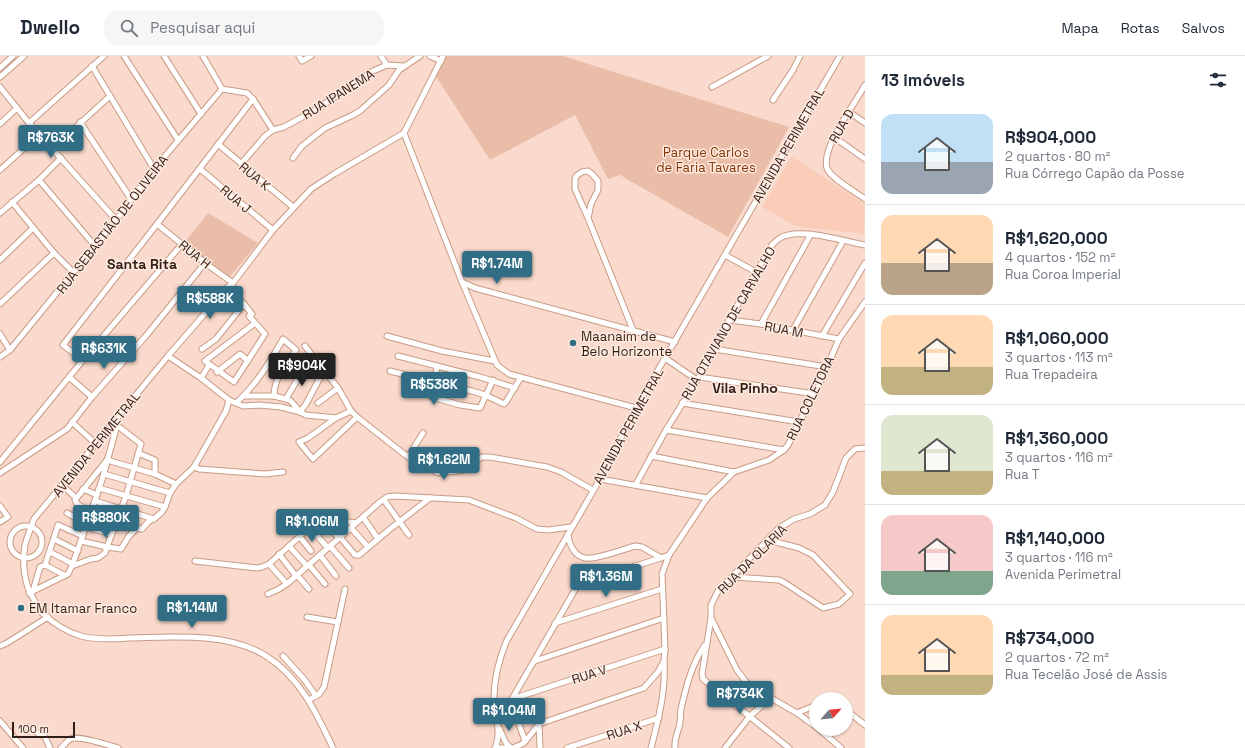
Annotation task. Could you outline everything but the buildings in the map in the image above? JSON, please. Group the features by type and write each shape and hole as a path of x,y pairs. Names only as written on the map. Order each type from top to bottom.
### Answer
{"street":[{"path":"0,68 13,56"},
{"path":"0,77 24,56"},
{"path":"29,123 104,56"},
{"path":"124,56 178,140"},
{"path":"164,56 201,114"},
{"path":"203,56 222,88 247,93 253,99 274,130"},
{"path":"299,56 302,62 312,56"},
{"path":"381,56 387,66"},
{"path":"294,158 302,146 325,128 360,111 389,85 399,70 420,56"},
{"path":"430,56 442,58 404,133 462,282 497,365 509,374 636,408"},
{"path":"712,87 768,56"},
{"path":"773,100 793,70 800,56"},
{"name":"AVENIDA PERIMETRAL","path":"495,748 497,741 497,724 494,698 498,662 506,642 600,479 636,408 840,56"},
{"path":"92,66 154,169"},
{"name":"RUA IPANEMA","path":"241,164 265,136 317,108 373,70 387,66 404,66"},
{"name":"RUA D","path":"865,86 834,137 828,151 827,168 834,177 865,199"},
{"path":"0,87 29,123 116,220"},
{"name":"RUA SEBASTIÃO DE OLIVEIRA","path":"0,357 10,350 116,220 154,169 222,88"},
{"path":"53,148 110,96"},
{"path":"83,360 62,344 253,99"},
{"path":"0,124 17,108"},
{"path":"849,112 865,123"},
{"path":"80,122 131,199"},
{"name":"AVENIDA PERIMETRAL","path":"330,746 308,700 291,677 266,656 241,645 228,641 179,637 116,639 83,636 70,632 42,613 31,592 24,572 25,545 34,519 96,444 115,424 168,356 232,283 273,230 293,207 311,189 404,133"},
{"path":"0,170 40,134"},
{"path":"834,137 865,159"},
{"name":"RUA K","path":"218,144 293,207"},
{"path":"0,213 39,180 61,158"},
{"name":"RUA J","path":"200,168 273,230"},
{"path":"588,218 591,204 598,190 598,181 592,174 582,172 576,176 575,189 633,330"},
{"path":"39,180 95,246"},
{"path":"12,202 54,253 73,272"},
{"name":"RUA H","path":"157,224 232,283"},
{"path":"0,260 34,228"},
{"path":"761,324 812,234"},
{"name":"RUA OTAVIANO DE CARVALHO","path":"636,484 666,430 698,378 772,245 786,235 812,234 865,245"},
{"path":"793,330 844,241"},
{"path":"0,462 83,360 182,244"},
{"path":"0,304 54,253"},
{"path":"725,254 756,272"},
{"path":"0,473 67,429 92,397 145,337 205,263"},
{"path":"822,336 865,263"},
{"path":"462,282 475,288 675,342"},
{"path":"227,288 244,304 252,314 249,316 256,323 265,334 234,382 217,372 205,361 256,323"},
{"name":"RUA COLETORA","path":"512,748 523,744 539,724 644,688 654,677 664,661 665,649 662,574 669,555 707,498 734,472 769,460 784,450 788,445 815,394 840,338 865,302"},
{"path":"202,349 216,339 244,304"},
{"name":"RUA M","path":"729,320 840,338"},
{"path":"0,334 10,350"},
{"path":"387,336 442,351 496,361"},
{"path":"236,403 244,396 270,361 283,339 296,350 277,381 274,389 274,396"},
{"path":"305,346 338,388 351,411 357,417 408,457 438,473 458,472 464,470 482,457 490,457 547,467 561,472 593,490"},
{"path":"714,349 826,367"},
{"path":"217,372 240,354 248,361"},
{"path":"168,356 201,378 229,400 243,406 259,405 281,407 306,415 336,418"},
{"path":"398,356 493,380 515,388"},
{"path":"665,358 698,378 815,394"},
{"path":"201,378 209,365"},
{"path":"437,366 431,395 433,397 460,405 480,408 493,380"},
{"path":"286,399 304,368"},
{"path":"300,412 306,404 324,370"},
{"path":"390,371 485,395 504,404 521,377"},
{"path":"69,377 92,397"},
{"path":"318,403 338,388"},
{"path":"244,396 274,396 286,399 291,402 300,412"},
{"path":"62,485 75,499 77,504 91,513 142,529 165,507 170,493 176,484 194,467 226,411 229,400"},
{"path":"682,403 799,422"},
{"path":"351,411 336,418 308,438 299,442 313,459 357,417"},
{"path":"72,422 96,444"},
{"path":"31,592 68,574 73,565 104,474 115,424 141,444 126,496 111,534 106,553 98,558 73,565 50,552"},
{"path":"666,430 784,450"},
{"path":"408,457 423,433"},
{"name":"RUA DA OLARIA","path":"750,716 703,679 702,674 714,598 718,591 784,525 810,514 825,505 846,458 855,449 865,448"},
{"path":"138,453 155,460 155,474"},
{"path":"651,456 734,472"},
{"path":"107,460 155,474 176,484"},
{"path":"75,499 107,460"},
{"path":"194,467 199,469 265,474 284,472"},
{"path":"104,474 170,493"},
{"path":"600,479 636,484 707,498"},
{"path":"99,488 165,507"},
{"path":"83,489 97,495"},
{"path":"268,594 287,584 387,497 395,496 469,500 516,518 537,529 548,530 572,527"},
{"path":"321,519 356,555 359,555 430,498"},
{"path":"384,500 409,535"},
{"path":"95,501 154,519"},
{"path":"0,506 8,517 0,522"},
{"path":"67,513 86,526 111,534"},
{"path":"195,561 262,568 269,564 300,536 323,518 356,523"},
{"path":"363,518 378,539"},
{"path":"31,592 40,567 45,565 58,525 82,539 107,547 121,549 129,536 137,528"},
{"path":"31,527 40,535 41,546 35,555 30,558 24,558 15,554 10,546 10,540 18,528 31,527"},
{"path":"310,528 349,568"},
{"path":"351,528 368,547"},
{"path":"568,533 569,542 574,551 584,558 593,558 635,546 642,547 661,558"},
{"path":"300,536 311,551"},
{"path":"54,539 78,551"},
{"path":"733,576 779,580 823,608 839,604 850,594 813,555 799,548 768,540"},
{"path":"289,546 325,584"},
{"path":"279,554 309,589"},
{"path":"320,555 336,576"},
{"path":"523,744 512,699 576,588 590,580 669,555"},
{"path":"269,564 287,584"},
{"path":"45,565 64,575"},
{"path":"555,623 662,588"},
{"path":"308,700 319,694 324,688 345,589"},
{"path":"0,646 7,644 48,617"},
{"path":"307,617 338,622"},
{"path":"535,661 664,618"},
{"path":"711,618 737,670 746,682 797,712 809,721"},
{"path":"675,748 674,739 680,727 681,710 689,678 698,655 707,643"},
{"name":"RUA V","path":"512,699 665,649"},
{"path":"283,656 304,679 316,696"},
{"path":"652,748 659,718 665,672 664,661"},
{"path":"728,747 750,716 771,698"},
{"path":"797,712 809,708"},
{"path":"750,716 789,748"},
{"path":"853,716 865,725"},
{"name":"RUA X","path":"566,748 659,718"},
{"path":"0,721 23,748"},
{"name":"AVENIDA PERIMETRAL","path":"497,724 503,739 512,748"},
{"path":"539,724 540,748"},
{"path":"27,727 44,737 50,748"},
{"path":"828,736 841,748"},
{"path":"61,748 70,739 118,748"},
{"path":"499,748 512,748"}],"shaded area":[{"path":"792,156 865,205 864,234 795,226 762,207"}],"green space":[{"name":"Parque Carlos de Faria Tavares","path":"446,56 563,56 789,127 728,237 620,175 608,179 575,115 490,160 435,75"},
{"path":"208,213 258,243 228,279 185,242"}],"place":[{"name":"Maanaim de Belo Horizonte","path":"573,343"},
{"name":"EM Itamar Franco","path":"21,608"}],"district":[{"name":"Santa Rita","path":"142,264"},
{"name":"Vila Pinho","path":"745,388"}]}
